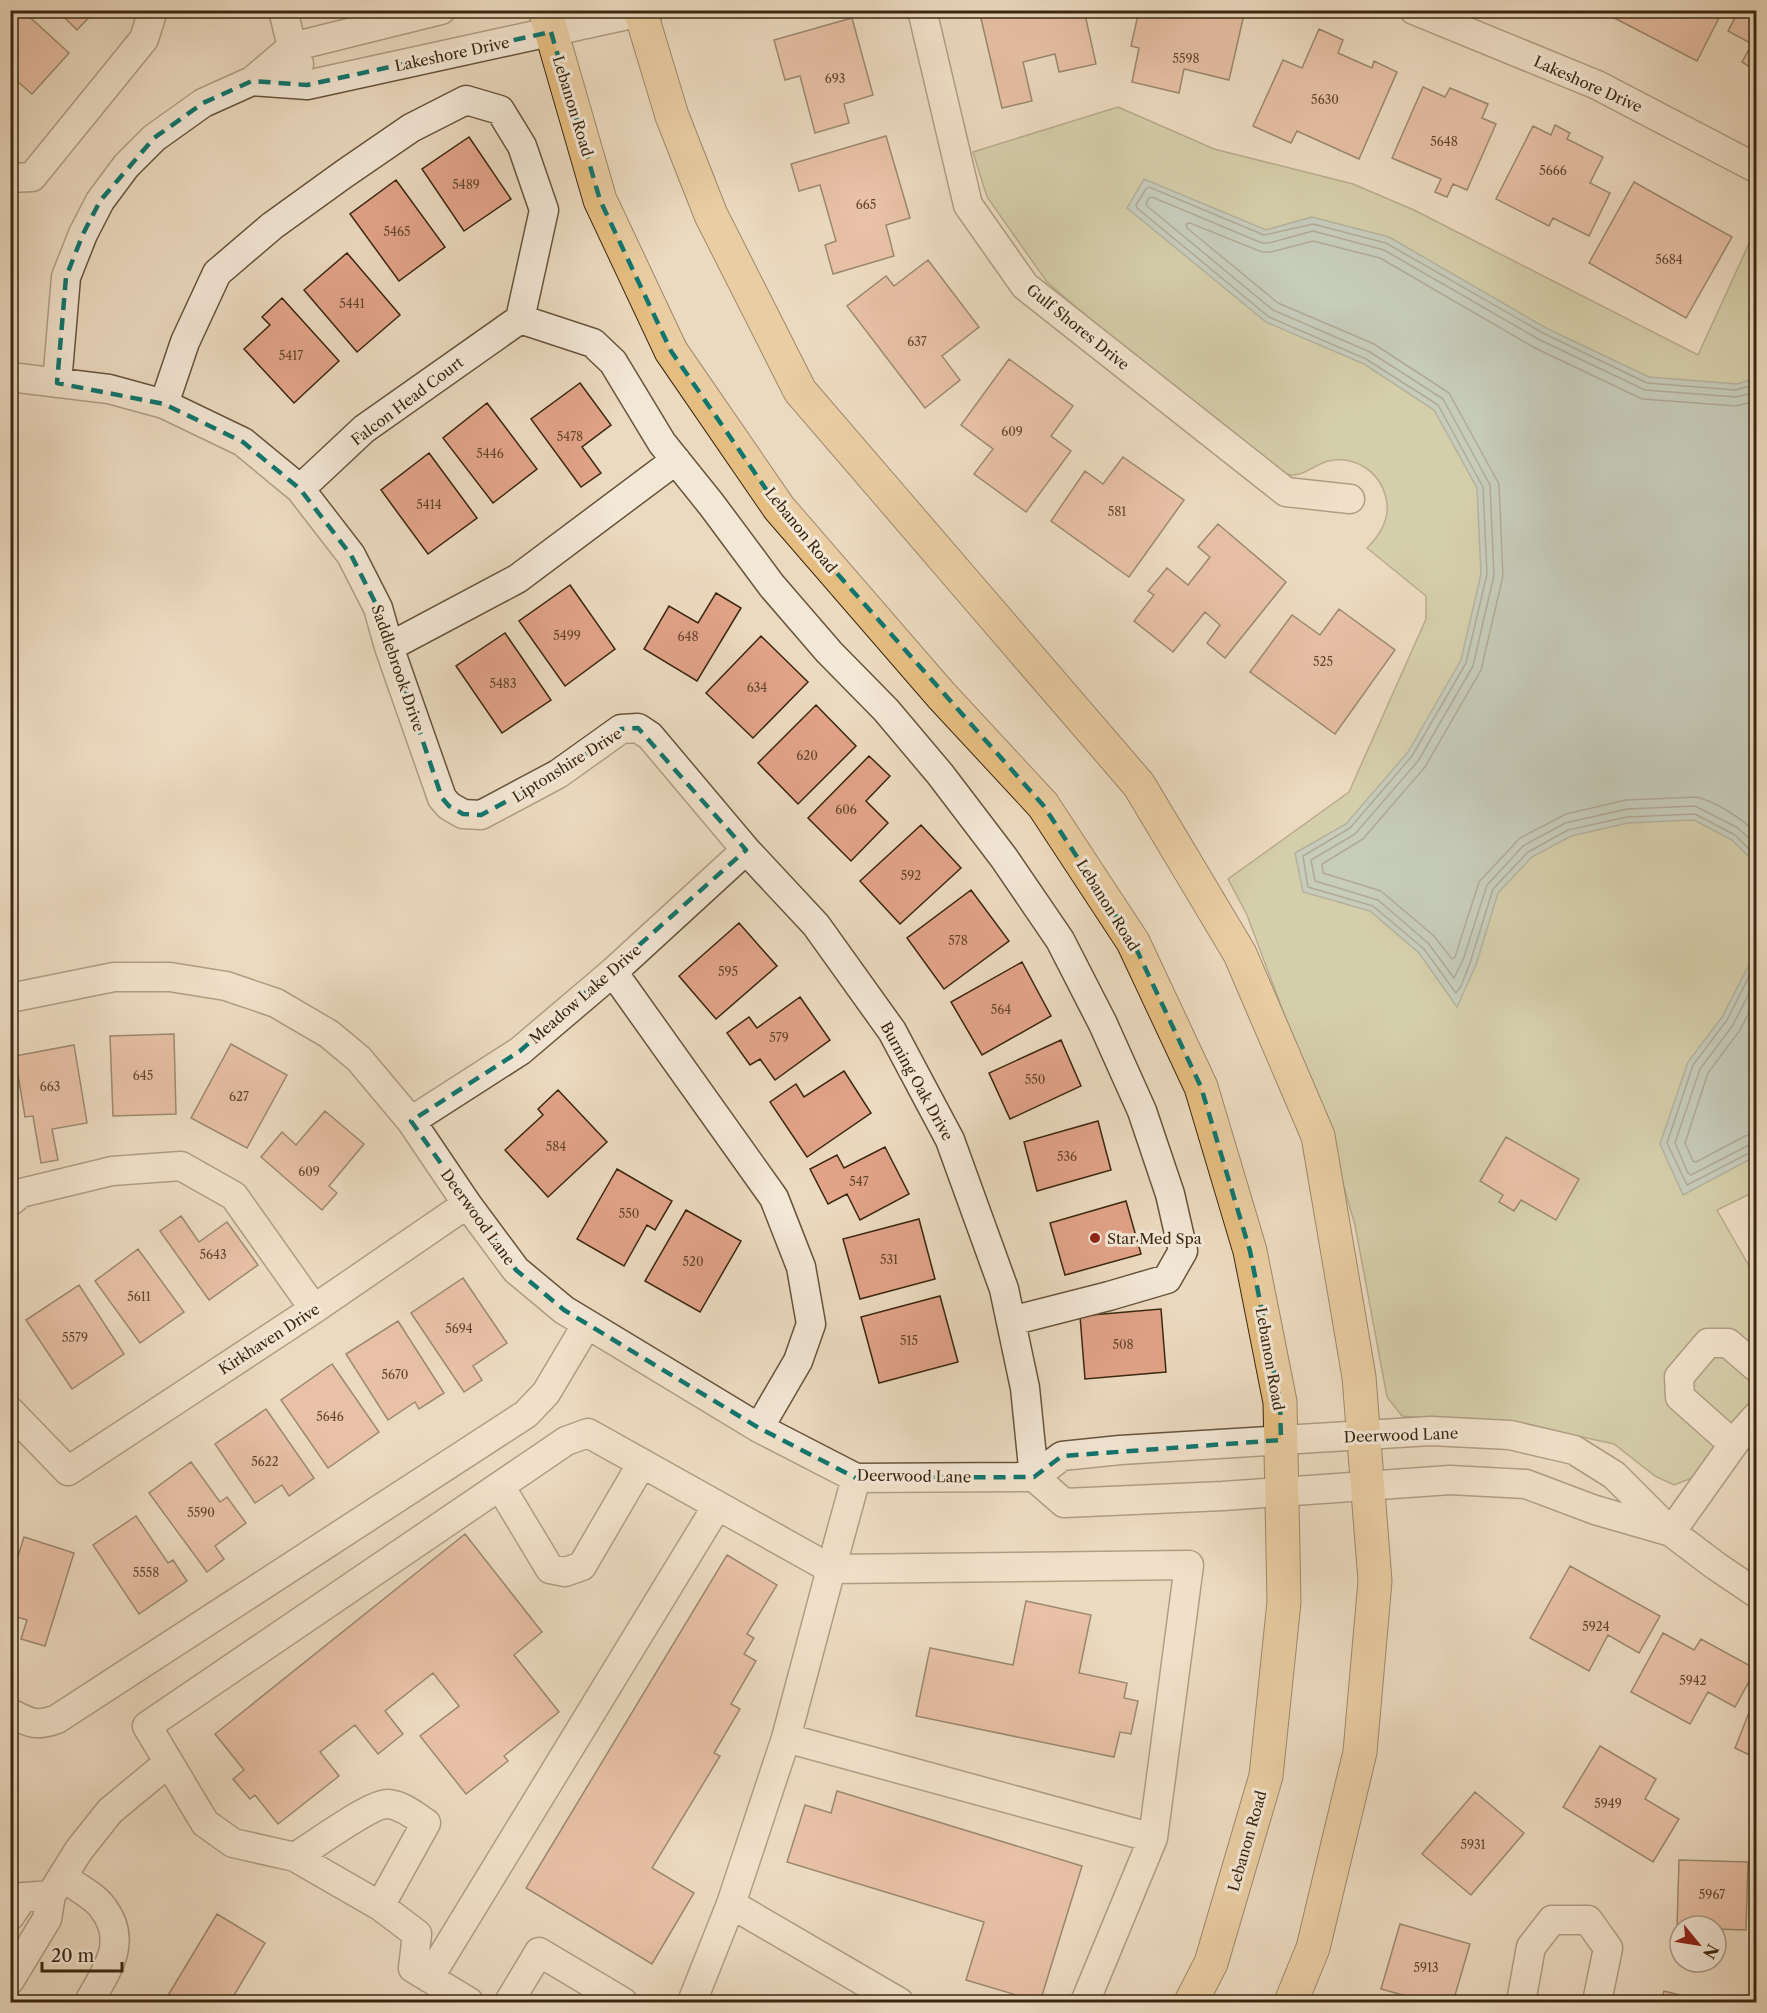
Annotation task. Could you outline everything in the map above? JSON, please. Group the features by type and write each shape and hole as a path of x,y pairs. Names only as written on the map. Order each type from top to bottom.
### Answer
{"main road":[{"path":"644,11 672,116 711,215 800,391 1140,785 1240,954 1318,1136 1359,1377 1375,1581 1360,1752 1313,1948 1291,2002"},
{"name":"Lebanon Road","path":"548,21 600,200 671,351 779,508 941,695 1043,805 1133,942 1201,1087 1250,1251 1280,1402 1284,1602 1266,1776 1211,1963 1191,2002"}],"street":[{"path":"10,178 32,177 144,39 153,10"},
{"path":"283,10 292,47 307,85"},
{"name":"Lakeshore Drive","path":"57,383 66,277 83,234 100,201 126,166 154,138 203,104 252,81 292,47 441,10"},
{"name":"Gulf Shores Drive","path":"922,10 968,205 1025,286 1286,492 1350,499"},
{"name":"Lakeshore Drive","path":"1414,10 1597,85 1756,168"},
{"name":"Lakeshore Drive","path":"252,81 307,85 548,21 644,11"},
{"path":"164,404 185,342 217,273 272,226 411,128 466,100 500,110 522,146 544,210 520,319 593,343 613,362 662,443 772,586 925,756 1004,858 1060,940 1103,1024 1142,1111 1170,1194 1184,1251 1167,1279 1011,1321"},
{"name":"Falcon Head Court","path":"300,489 364,429 520,319"},
{"name":"Saddlebrook Drive","path":"10,377 109,390 164,404 243,442 300,489 351,555 378,608 442,798 463,814"},
{"path":"389,646 517,579 676,460"},
{"name":"Burning Oak Drive","path":"638,728 650,736 746,850 816,925 892,1031 950,1140 1004,1289 1025,1388 1034,1477"},
{"name":"Liptonshire Drive","path":"463,814 481,815 506,803 558,774 621,729 638,728"},
{"name":"Meadow Lake Drive","path":"411,1121 520,1051 613,972 746,850"},
{"path":"613,972 774,1198 801,1267 812,1324 798,1361 759,1428"},
{"name":"Deerwood Lane","path":"10,998 114,977 170,977 226,986 276,1003 329,1034 359,1059 411,1121 467,1204 516,1270 564,1311 759,1428 856,1478 1034,1477 1062,1456 1120,1450 1431,1431 1510,1435 1574,1450 1614,1475 1671,1532 1756,1593"},
{"path":"10,1202 21,1193 112,1171 181,1166 234,1196 314,1309"},
{"name":"Kirkhaven Drive","path":"10,1411 68,1471 314,1309 467,1204"},
{"path":"10,1713 26,1721 43,1724 57,1719 526,1414 546,1393 587,1324"},
{"path":"1733,1444 1680,1397 1679,1377 1708,1343 1728,1343 1756,1367"},
{"path":"1671,1532 1733,1444 1756,1417"},
{"path":"469,2002 413,1968 417,1934 380,1906 295,1857 232,1843 206,1823 147,1726 566,1441 588,1433 831,1569 1189,1565 1153,1838 1085,2002"},
{"path":"500,1486 550,1569 565,1572 582,1566 642,1463"},
{"name":"Deerwood Lane","path":"1034,1477 1064,1503 1282,1492 1450,1480 1526,1484 1595,1510 1671,1532"},
{"path":"692,2002 731,1904 786,1738 856,1478"},
{"path":"429,1978 717,1506"},
{"path":"786,1738 1153,1838"},
{"path":"10,1980 47,1918 57,1886 80,1850 110,1811 168,1763"},
{"path":"295,1857 370,1810 386,1804 399,1807 426,1822 380,1906"},
{"path":"10,1916 23,1897 57,1886 103,1907 116,1931 114,1956 89,2002"},
{"path":"731,1904 899,2002"},
{"path":"1521,2002 1531,1947 1552,1920 1588,1920 1608,1948 1598,2002"},
{"path":"509,2002 539,1952 623,2002"}],"highlighted area":[{"path":"551,32 600,200 671,351 779,508 1043,805 1133,942 1201,1087 1250,1251 1280,1402 1281,1440 1062,1456 1034,1477 856,1478 759,1428 564,1310 516,1270 411,1121 520,1051 746,850 638,728 621,729 558,774 481,815 463,814 449,806 442,798 378,608 351,555 300,489 243,442 164,404 57,383 66,277 83,234 100,201 154,138 203,103 252,81 307,85"}],"green space":[{"path":"1118,107 1214,149 1353,184 1414,210 1698,355 1752,237 1756,239 1756,1191 1717,1210 1756,1278 1756,1400 1692,1478 1674,1485 1655,1476 1614,1444 1546,1429 1402,1416 1387,1397 1355,1225 1326,1126 1247,915 1228,879 1349,792 1426,619 1426,596 1367,548 1384,525 1387,512 1383,489 1372,473 1357,463 1339,460 1325,462 1304,473 1292,475 1281,473 1191,406 1047,282 987,197 973,152"}],"water":[{"path":"1144,179 1266,230 1312,217 1389,237 1546,328 1649,377 1737,384 1756,378 1756,873 1752,860 1732,840 1694,820 1628,823 1571,836 1532,857 1498,893 1476,965 1457,1007 1419,953 1370,911 1303,892 1295,853 1346,824 1408,752 1461,660 1481,574 1477,488 1434,410 1364,364 1266,322 1127,208"},
{"path":"1756,923 1756,1156 1683,1195 1660,1144 1688,1062 1722,1017 1752,959"}],"building":[{"path":"10,10 22,10 69,53 32,94 10,75"},
{"path":"57,10 96,10 77,30"},
{"path":"979,10 1084,10 1096,64 1059,72 1055,54 1023,62 1032,101 1002,108"},
{"path":"1139,10 1245,10 1229,80 1184,69 1179,93 1132,82 1139,48 1131,46"},
{"path":"1599,10 1723,10 1697,61"},
{"path":"1739,10 1756,10 1756,71 1742,62 1752,44 1728,31"},
{"path":"852,18 873,95 844,104 849,123 815,133 800,76 785,80 774,40"},
{"path":"1319,29 1343,40 1338,53 1372,68 1374,61 1397,72 1359,159 1297,131 1291,143 1253,126 1283,60 1302,68"},
{"path":"1423,87 1445,97 1450,88 1488,104 1482,118 1496,124 1467,190 1453,184 1447,197 1435,192 1441,179 1392,158"},
{"path":"1555,125 1570,133 1567,139 1603,157 1590,183 1610,193 1589,236 1553,218 1549,226 1496,199 1533,126 1551,135"},
{"path":"886,136 910,218 886,225 894,256 833,274 825,245 836,241 820,185 799,191 791,164"},
{"path":"469,137 511,199 464,231 422,169"},
{"path":"396,180 445,247 399,281 350,214"},
{"path":"1634,182 1732,237 1686,318 1589,263"},
{"path":"347,253 400,315 357,352 304,290"},
{"path":"928,260 979,327 942,356 960,380 925,408 847,306 886,276 894,286"},
{"path":"282,298 339,361 294,403 244,349 270,325 262,317"},
{"path":"1009,359 1073,406 1051,436 1071,451 1026,512 974,474 993,449 961,425"},
{"path":"580,383 611,425 582,447 601,473 581,487 531,419"},
{"path":"487,403 537,469 493,503 443,438"},
{"path":"429,453 477,518 428,554 381,490"},
{"path":"1123,457 1184,500 1129,577 1051,521 1085,471 1103,484"},
{"path":"1218,524 1286,582 1225,658 1207,643 1220,625 1205,612 1173,652 1134,621 1154,595 1148,591 1167,568 1188,585 1210,557 1198,547"},
{"path":"570,585 615,649 565,686 519,621"},
{"path":"716,593 741,608 697,681 644,649 669,606 698,623"},
{"path":"1339,609 1395,650 1335,734 1250,672 1292,615 1320,635"},
{"path":"505,633 551,700 502,733 456,666"},
{"path":"761,636 808,682 753,738 706,693"},
{"path":"816,705 856,746 798,804 758,763"},
{"path":"869,756 890,776 866,801 888,823 851,861 808,818"},
{"path":"921,825 961,868 900,924 860,881"},
{"path":"971,890 1009,941 944,989 907,938"},
{"path":"739,923 777,966 716,1019 679,976"},
{"path":"1022,962 1051,1016 982,1055 951,1002"},
{"path":"800,997 830,1040 775,1080 760,1059 750,1065 727,1033 749,1017 757,1028"},
{"path":"174,1034 176,1114 113,1116 110,1036"},
{"path":"1061,1040 1081,1086 1010,1119 989,1073"},
{"path":"231,1044 287,1075 247,1148 191,1118"},
{"path":"74,1045 87,1123 52,1129 58,1160 41,1163 33,1116 25,1117 15,1056"},
{"path":"844,1071 871,1113 807,1157 770,1102 796,1084 804,1097"},
{"path":"558,1090 607,1142 548,1197 505,1150 543,1115 538,1109"},
{"path":"325,1111 364,1144 329,1186 337,1193 322,1210 261,1157 282,1132 296,1145"},
{"path":"1098,1121 1111,1170 1037,1191 1024,1142"},
{"path":"1506,1137 1579,1179 1556,1220 1521,1200 1514,1211 1499,1202 1503,1195 1480,1181"},
{"path":"885,1147 909,1194 860,1220 847,1194 828,1204 810,1169 837,1155 844,1168"},
{"path":"617,1169 672,1201 655,1230 647,1225 624,1266 577,1239"},
{"name":"Star Med Spa","path":"1126,1201 1141,1254 1065,1275 1050,1223"},
{"path":"686,1210 741,1241 700,1312 645,1281"},
{"path":"181,1216 199,1242 227,1222 258,1265 209,1300 160,1231"},
{"path":"919,1219 935,1279 860,1299 843,1239"},
{"path":"138,1249 184,1312 140,1343 95,1281"},
{"path":"463,1278 507,1343 473,1366 482,1380 464,1392 411,1313"},
{"path":"79,1285 124,1354 72,1389 26,1320"},
{"path":"940,1296 958,1362 879,1383 861,1317"},
{"path":"1161,1309 1166,1372 1085,1379 1080,1316"},
{"path":"398,1321 444,1393 419,1409 415,1402 388,1420 346,1354"},
{"path":"332,1364 379,1432 328,1468 281,1400"},
{"path":"266,1409 314,1478 289,1496 282,1485 255,1503 215,1444"},
{"path":"191,1462 220,1502 227,1497 246,1523 215,1546 224,1559 207,1572 149,1493"},
{"path":"136,1516 168,1563 173,1560 187,1581 139,1614 93,1545"},
{"path":"465,1534 542,1632 514,1655 559,1712 504,1756 508,1761 466,1794 420,1736 459,1706 433,1673 385,1711 403,1734 378,1754 355,1725 320,1752 339,1776 278,1824 255,1795 250,1799 233,1779 244,1770 215,1734"},
{"path":"24,1537 74,1553 45,1646 21,1639 27,1620 10,1615 10,1582"},
{"path":"727,1555 777,1585 747,1634 754,1638 744,1654 756,1661 731,1704 740,1709 714,1753 720,1756 652,1868 694,1893 652,1964 526,1888"},
{"path":"1570,1566 1660,1616 1639,1653 1608,1635 1589,1671 1530,1638"},
{"path":"1026,1601 1091,1615 1079,1673 1127,1683 1124,1698 1138,1701 1131,1734 1120,1732 1114,1757 916,1716 930,1648 1013,1665"},
{"path":"1663,1633 1694,1650 1701,1639 1756,1669 1735,1707 1708,1692 1690,1724 1631,1692"},
{"path":"1756,1695 1756,1758 1735,1748"},
{"path":"1600,1746 1656,1779 1645,1799 1679,1819 1653,1862 1563,1807"},
{"path":"837,1791 1082,1866 1040,2002 966,1980 984,1922 787,1862 805,1805 831,1813"},
{"path":"1475,1792 1524,1833 1471,1895 1422,1854"},
{"path":"1679,1860 1748,1862 1746,1930 1728,1929 1728,1914 1677,1914"},
{"path":"217,1914 265,1943 230,2002 164,2002"},
{"path":"1400,1924 1470,1944 1453,2002 1428,2002 1381,1989"},
{"path":"1664,1991 1707,2002 1661,2002"}],"place":[{"name":"Star Med Spa","path":"1095,1238"}]}
